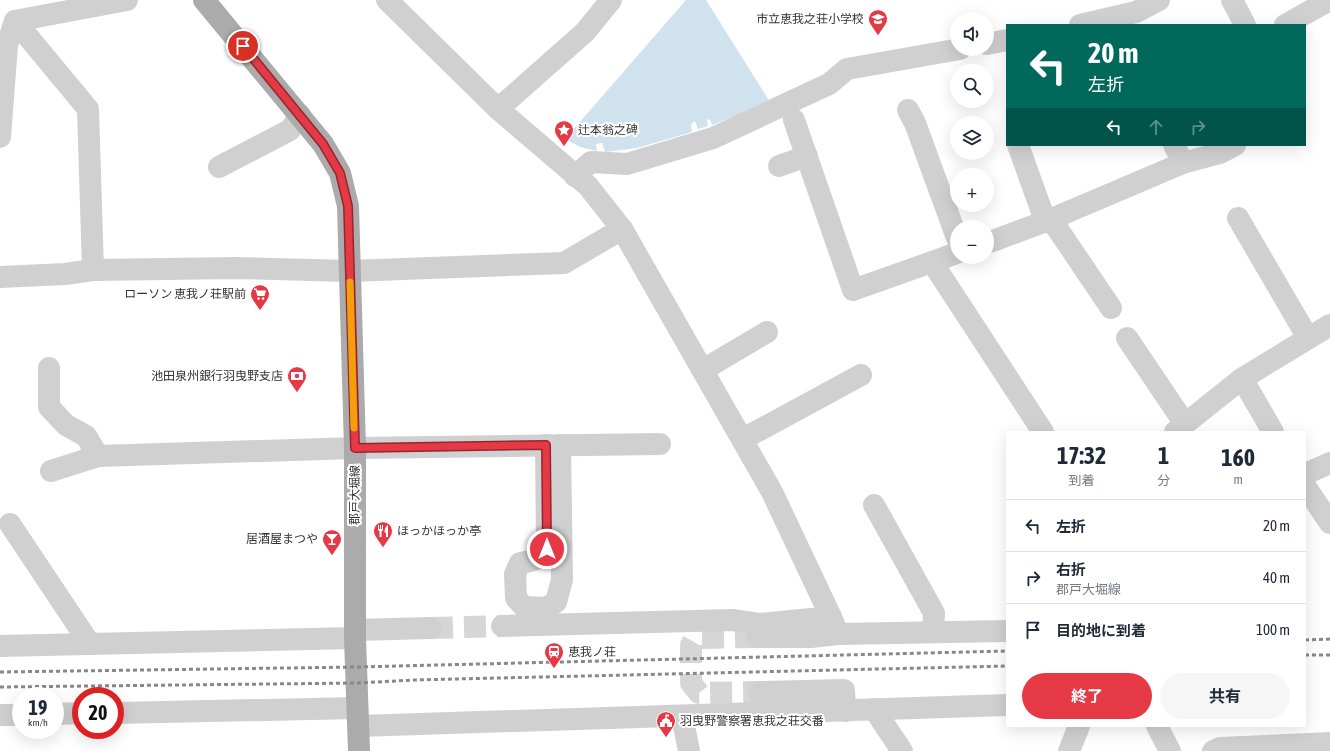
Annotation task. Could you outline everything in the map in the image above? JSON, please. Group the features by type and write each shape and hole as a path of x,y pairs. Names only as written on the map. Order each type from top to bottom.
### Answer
{"main road":[{"name":"郡戸大堀線","path":"204,0 323,144 340,173 348,206 355,448 355,634 359,751"}],"street":[{"path":"15,21 127,0"},
{"path":"387,0 498,109 588,186 622,229 772,492 834,626"},
{"path":"498,109 585,32 611,0"},
{"path":"1084,24 1136,12 1158,0"},
{"path":"1232,0 1244,24"},
{"path":"1287,24 1330,0"},
{"path":"0,137 7,45 15,21"},
{"path":"15,21 88,110 93,270"},
{"path":"994,43 1006,40"},
{"path":"575,176 591,162 627,164 713,138 828,84 847,69 950,51"},
{"path":"908,110 915,123 950,220"},
{"path":"219,168 290,130 300,115"},
{"path":"794,120 853,290 950,256"},
{"path":"1018,146 1042,212 1057,228 1111,308"},
{"path":"994,240 1049,220 1179,154 1220,153 1233,146"},
{"path":"779,166 807,156"},
{"path":"1238,218 1308,338"},
{"path":"0,277 65,274 93,270 236,268 350,271 564,263 622,229"},
{"path":"932,262 1042,431"},
{"path":"1127,338 1180,428 1240,380 1330,324"},
{"path":"703,370 767,332"},
{"path":"49,368 49,407 66,425 86,436 98,456"},
{"path":"743,439 861,376"},
{"path":"1240,380 1247,387 1272,431"},
{"path":"51,471 98,456 355,448 660,444"},
{"path":"553,445 562,580 556,602 546,608 524,607 516,598 515,574 520,562 533,561 542,556 547,549 553,445"},
{"path":"1306,474 1330,463"},
{"path":"1306,487 1330,523"},
{"path":"874,505 934,613 933,632"},
{"path":"10,524 90,644"},
{"path":"502,626 732,620 760,624 834,626 933,632 1006,631"},
{"path":"757,638 811,637 834,626"},
{"path":"0,646 355,634 431,628"},
{"path":"759,692 844,690 844,711"},
{"path":"124,713 358,717 682,716 1006,705"},
{"path":"874,709 902,751"},
{"path":"0,715 12,714"},
{"path":"682,716 689,751"},
{"path":"1068,751 1079,727"},
{"path":"1158,727 1170,751"},
{"path":"1213,751 1220,748 1318,746"}],"water":[{"path":"686,0 706,0 770,102 712,125 710,119 707,120 708,126 698,129 695,121 691,124 692,132 637,148 605,152 602,143 596,144 597,151 580,147 565,139"}],"tunnel":[{"path":"431,628 502,626"},
{"path":"757,637 695,638 691,645 691,683 699,693 759,692"}],"railway":[{"path":"1306,640 1330,639"},
{"path":"0,672 357,667 1006,651"},
{"path":"1306,655 1330,655"},
{"path":"0,687 358,683 414,680 1006,666"}],"slow traffic":[{"path":"350,282 354,428"}],"place":[{"name":"市立恵我之荘小学校","path":"878,36"},
{"name":"辻本翁之碑","path":"564,147"},
{"name":"ローソン 恵我ノ荘駅前","path":"260,311"},
{"name":"池田泉州銀行羽曳野支店","path":"297,393"},
{"name":"ほっかほっか亭","path":"383,548"},
{"name":"居酒屋まつや","path":"332,556"},
{"name":"恵我ノ荘","path":"554,669"},
{"name":"羽曳野警察署恵我之荘交番","path":"666,738"}],"route":[{"path":"243,46 323,144 340,173 348,206 355,448 546,445 547,549"}]}
